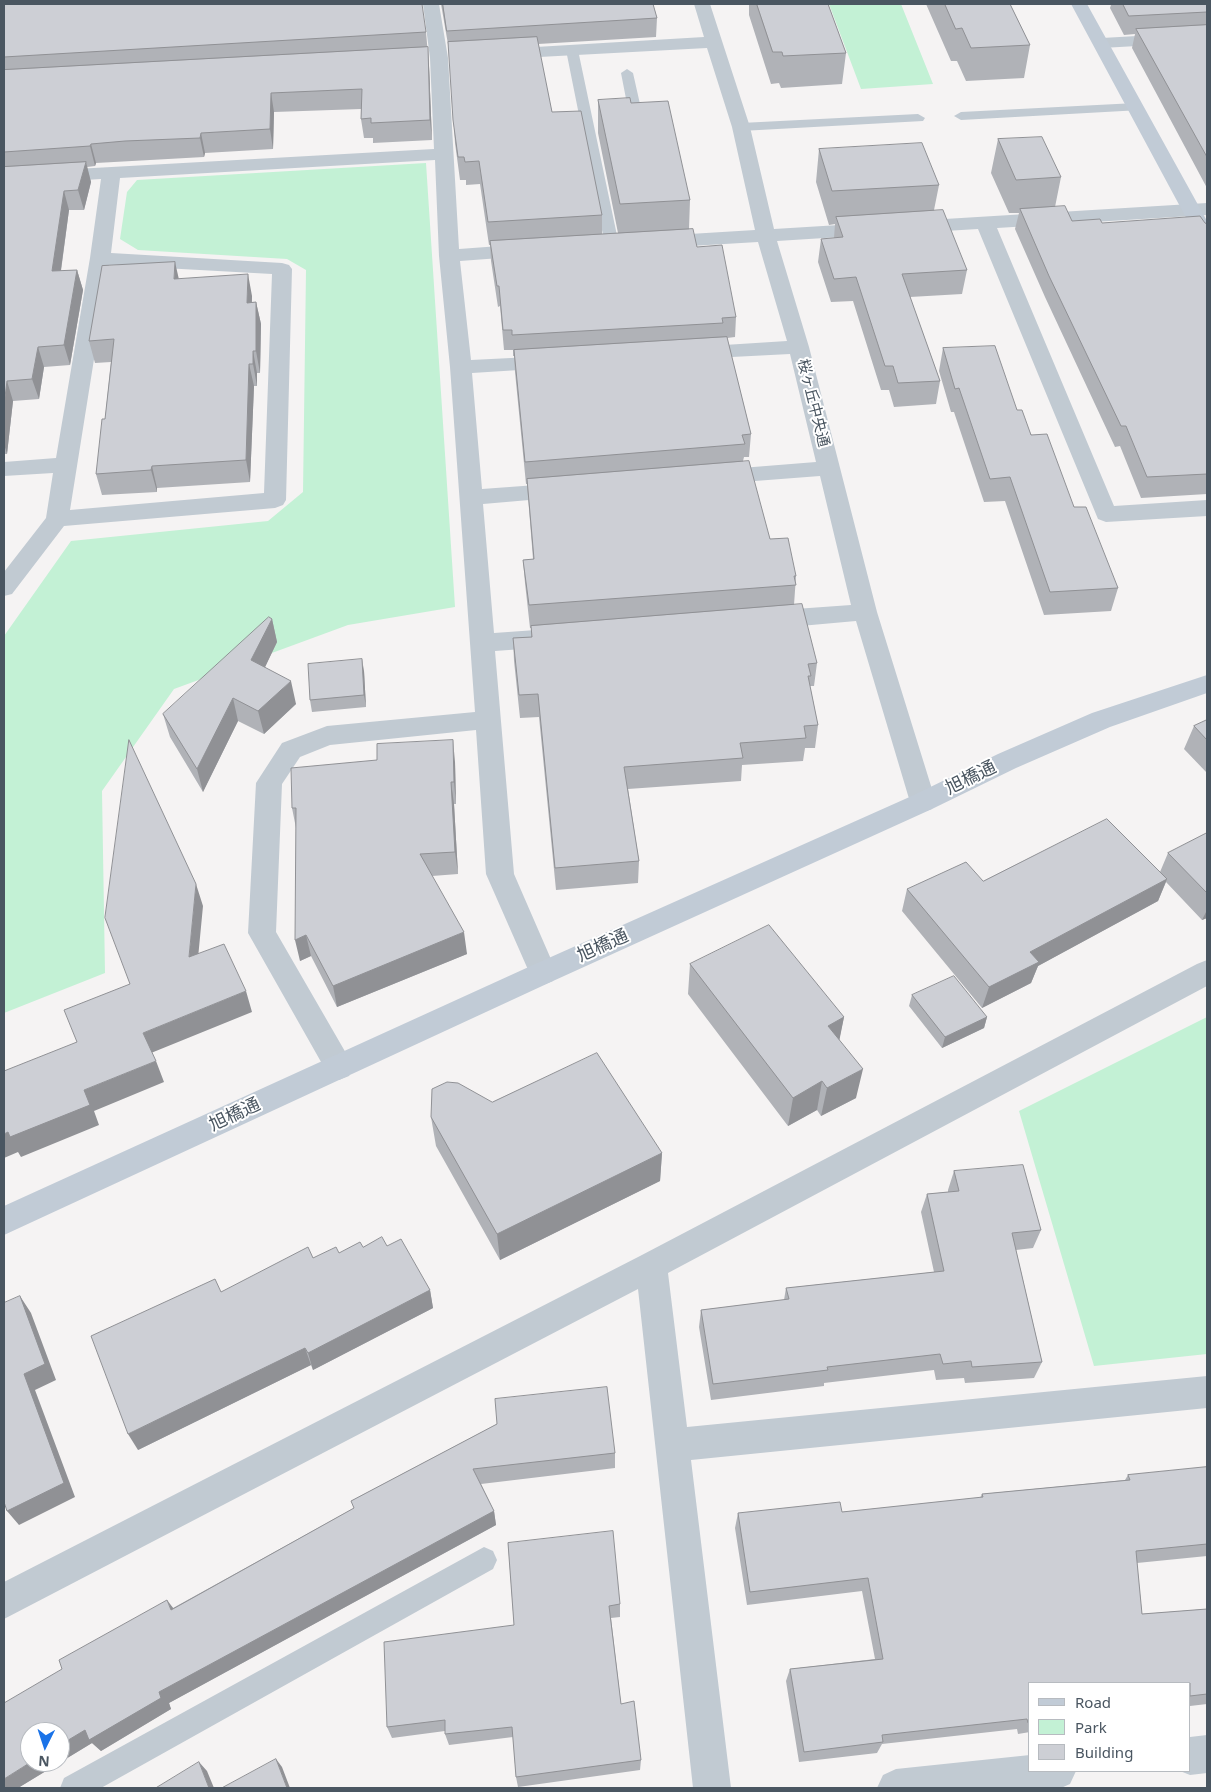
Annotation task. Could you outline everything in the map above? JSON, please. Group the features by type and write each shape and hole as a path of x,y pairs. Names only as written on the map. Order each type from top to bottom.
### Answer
{"street":[{"path":"431,4 439,58 449,256 460,367 500,874 542,973"},
{"name":"桜ヶ丘中央通","path":"702,4 741,127 766,236 799,347 865,612 923,802"},
{"path":"1079,4 1136,107 1199,209 1207,238"},
{"path":"1102,43 1207,37"},
{"path":"486,55 713,42"},
{"path":"4,179 443,154"},
{"path":"4,588 57,519 100,258 111,173"},
{"path":"619,245 1199,209"},
{"path":"985,222 1106,514 1207,508"},
{"path":"449,256 545,249"},
{"path":"57,519 274,500 282,269 100,258"},
{"path":"670,355 799,347"},
{"path":"460,367 570,361"},
{"path":"4,469 65,465"},
{"path":"693,479 829,468"},
{"path":"470,498 586,488"},
{"path":"747,622 865,612"},
{"path":"481,643 570,636"},
{"name":"旭橋通","path":"4,1221 542,973 923,802 1007,761 1101,720 1207,684"},
{"path":"339,1067 262,933 269,783 291,750 327,736 487,720"},
{"path":"4,1601 651,1266 1207,972"},
{"path":"651,1266 712,1788"},
{"path":"671,1445 1207,1392"},
{"path":"1191,1756 1207,1754"},
{"path":"896,1788 1048,1772"}],"lane":[{"path":"572,50 585,116 619,245"},
{"path":"585,116 635,113 626,72"},
{"path":"961,116 1136,107"},
{"path":"741,127 918,118"},
{"path":"74,1788 484,1560"}],"green space":[{"path":"829,4 901,4 933,84 861,89"},
{"path":"426,163 455,607 348,625 174,689 102,791 105,973 4,1013 4,636 71,541 268,521 303,492 306,270 287,259 138,250 120,239 127,192 137,180"},
{"path":"1207,1017 1207,1354 1094,1366 1019,1111"}],"building":[{"path":"4,4 422,4 426,32 4,57"},
{"path":"443,4 653,4 657,18 447,31"},
{"path":"757,4 828,4 846,53 783,56 782,52 773,52"},
{"path":"945,4 1010,4 1030,45 971,48 962,28 956,29"},
{"path":"1123,4 1207,4 1207,12 1129,16"},
{"path":"1207,25 1207,157 1136,29"},
{"path":"537,37 552,112 581,111 602,215 488,222 479,161 465,162 464,157 458,157 453,120 448,42"},
{"path":"428,47 430,120 371,123 371,118 361,119 362,89 271,93 270,129 201,133 200,138 125,141 91,144 90,146 4,152 4,70"},
{"path":"630,98 631,103 668,101 690,200 620,204 598,100"},
{"path":"1042,137 1061,177 1016,180 998,139"},
{"path":"922,143 939,185 832,191 819,149"},
{"path":"86,162 78,190 64,191 52,271 77,270 64,345 38,347 32,379 7,381 4,405 4,167"},
{"path":"1065,206 1072,221 1100,219 1102,223 1200,216 1207,224 1207,474 1147,477 1126,426 1121,426 1049,276 1020,209"},
{"path":"943,210 967,270 902,274 940,381 898,383 893,366 885,366 856,277 834,279 821,239 843,237 836,217"},
{"path":"693,229 697,247 722,245 736,317 722,318 723,323 512,335 512,330 503,330 499,286 497,286 490,241"},
{"path":"175,262 174,279 248,274 247,303 256,302 256,351 253,351 253,364 249,364 246,460 152,466 151,470 96,474 102,419 105,419 114,339 89,341 102,266"},
{"path":"727,337 751,434 742,435 745,444 525,462 514,350"},
{"path":"995,346 1017,410 1022,410 1031,435 1047,434 1074,507 1086,507 1118,588 1050,592 1010,477 990,479 959,388 955,389 943,348"},
{"path":"749,461 770,539 788,538 796,576 794,576 796,585 529,605 523,560 534,559 527,479"},
{"path":"802,604 817,663 808,664 811,676 808,676 818,725 804,726 806,738 740,743 743,758 624,767 639,861 555,868 538,694 519,695 513,638 532,637 531,626"},
{"path":"269,617 272,619 251,660 291,681 258,711 233,698 197,769 163,714"},
{"path":"362,659 364,695 310,700 308,664"},
{"path":"1207,720 1207,740 1194,726"},
{"path":"129,740 196,884 189,957 224,944 246,991 143,1033 156,1061 84,1090 90,1105 10,1137 8,1132 4,1134 4,1071 77,1042 64,1010 130,984 105,918"},
{"path":"453,740 454,782 451,782 455,852 420,854 464,932 333,986 306,935 295,940 296,808 292,808 291,768 377,760 377,744"},
{"path":"1107,819 1167,879 1030,952 1039,962 989,987 907,889 966,862 983,881"},
{"path":"1207,833 1207,893 1168,853"},
{"path":"769,925 844,1017 828,1026 863,1069 827,1088 822,1081 793,1098 690,964"},
{"path":"954,976 987,1017 945,1037 912,995"},
{"path":"597,1053 662,1153 497,1234 431,1117 432,1089 447,1082 458,1083 492,1102"},
{"path":"1023,1165 1041,1230 1012,1233 1042,1362 972,1367 971,1361 943,1364 940,1354 827,1367 828,1370 713,1384 701,1310 789,1299 786,1288 944,1271 927,1194 959,1191 954,1171"},
{"path":"382,1237 387,1246 401,1239 430,1290 308,1353 305,1348 128,1434 91,1336 215,1279 221,1292 308,1247 313,1258 336,1247 339,1253 360,1242 363,1247"},
{"path":"20,1296 45,1364 24,1374 64,1483 7,1511 4,1502 4,1303"},
{"path":"607,1387 615,1453 473,1469 494,1511 159,1692 161,1698 89,1740 85,1730 70,1739 70,1722 20,1722 20,1769 4,1779 4,1703 62,1669 59,1660 167,1600 171,1610 354,1508 351,1501 497,1424 495,1399"},
{"path":"1207,1467 1207,1544 1136,1551 1142,1614 1207,1609 1207,1694 1191,1696 1191,1682 1028,1682 1028,1723 1027,1719 882,1735 883,1742 804,1752 790,1669 883,1659 868,1578 750,1592 738,1513 840,1502 842,1512 983,1497 982,1494 1130,1480 1128,1475"},
{"path":"613,1531 620,1604 609,1606 621,1704 634,1701 641,1760 516,1777 512,1727 445,1734 445,1720 387,1727 384,1642 514,1625 508,1543"},
{"path":"276,1759 287,1788 222,1788"},
{"path":"199,1762 209,1788 156,1788"}]}
